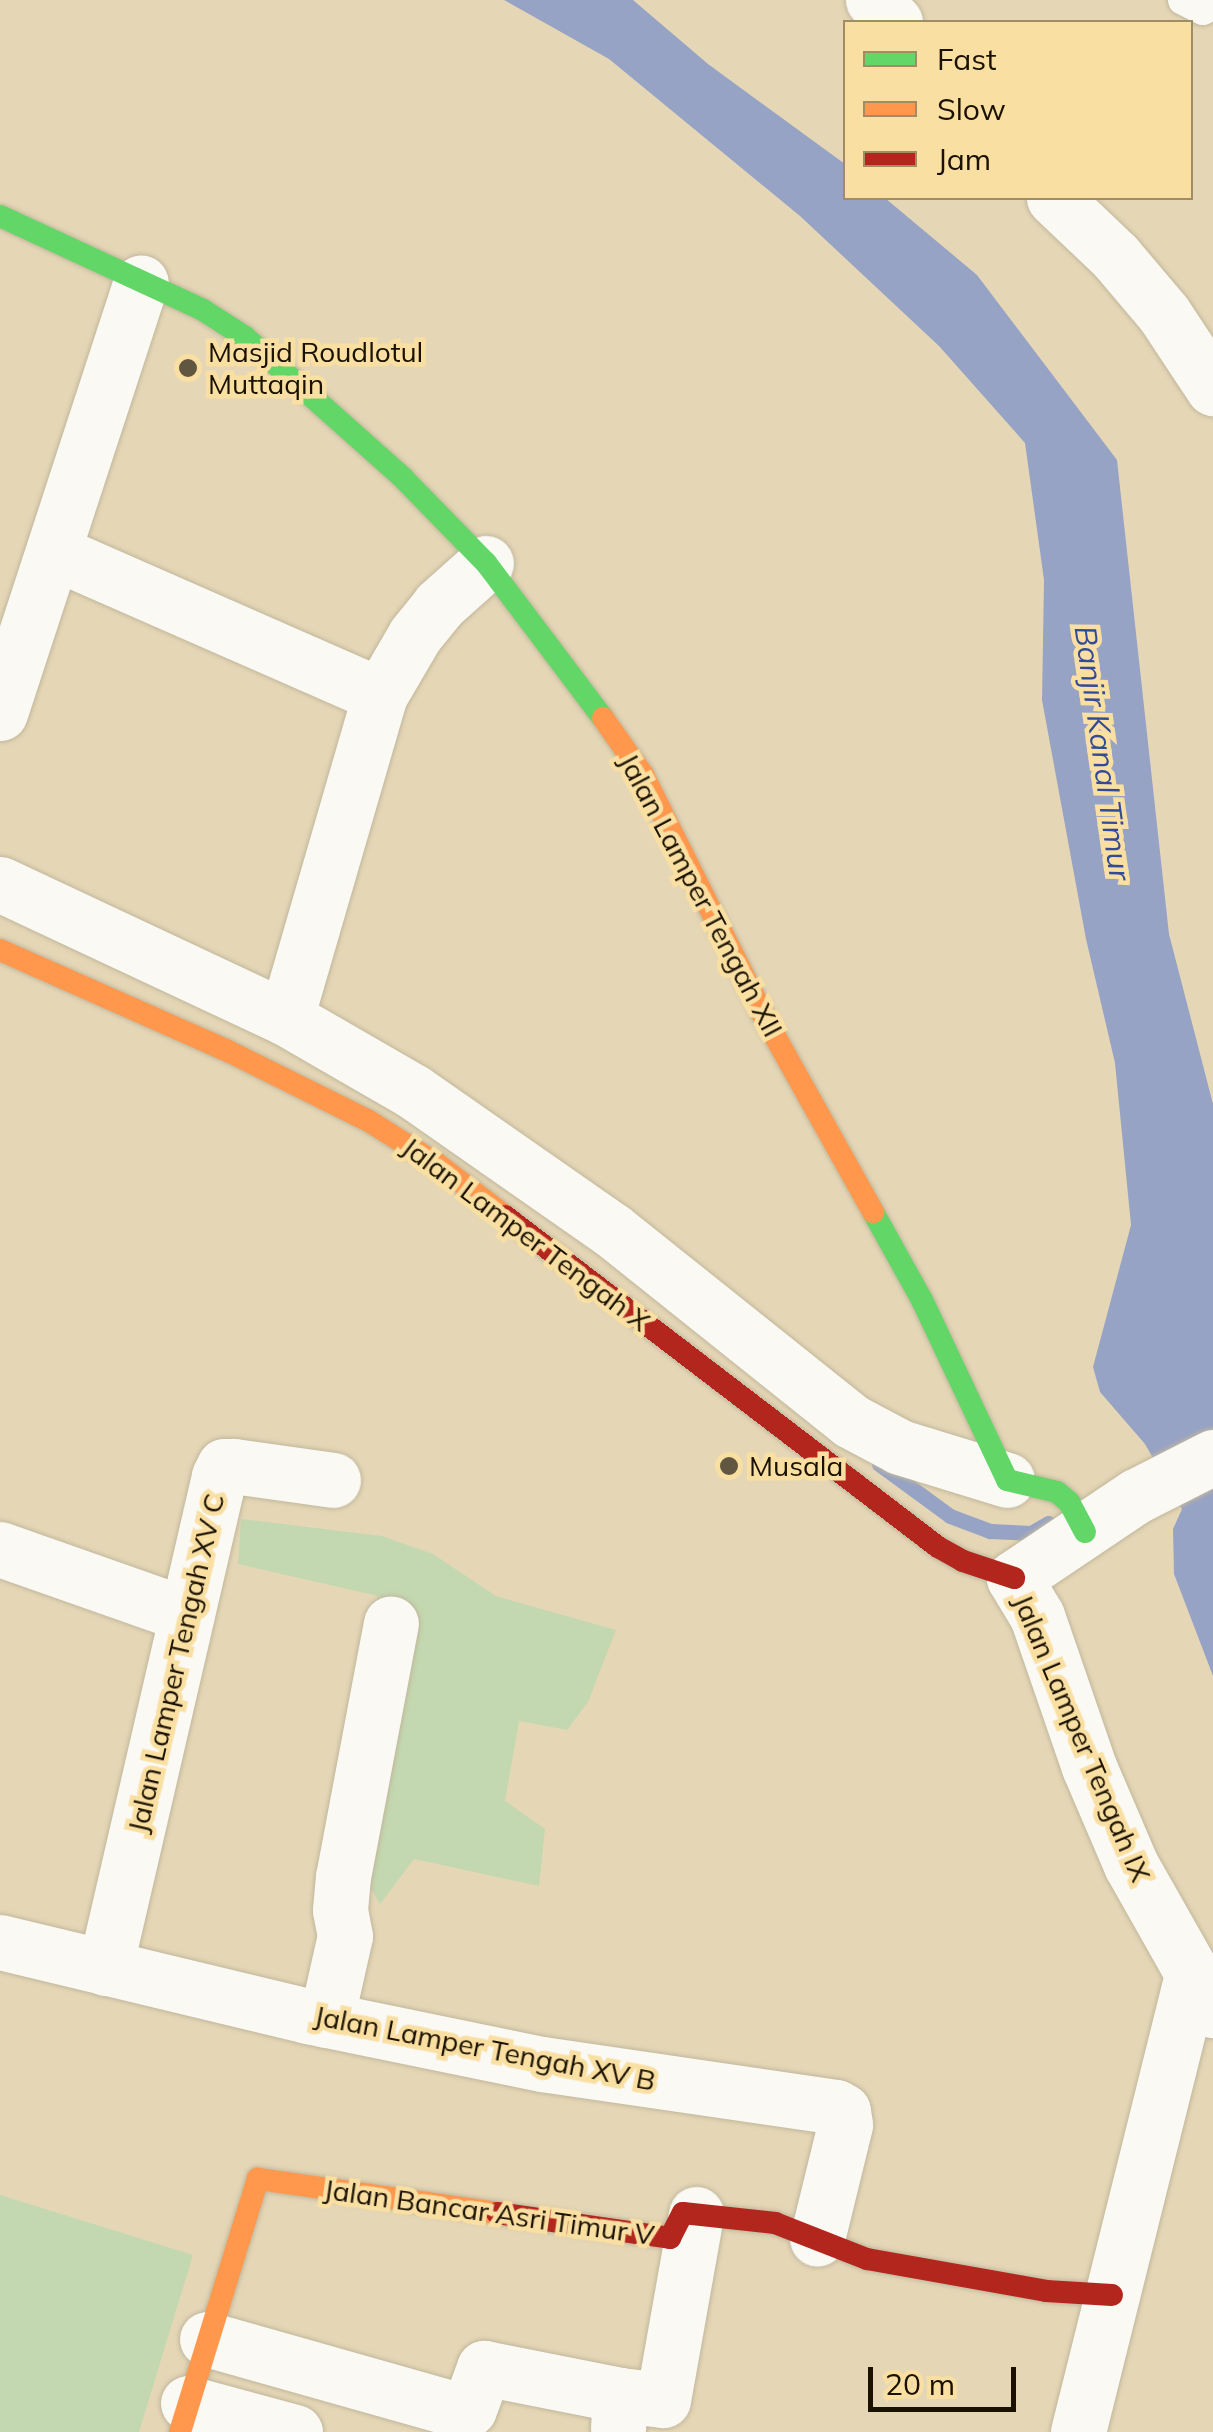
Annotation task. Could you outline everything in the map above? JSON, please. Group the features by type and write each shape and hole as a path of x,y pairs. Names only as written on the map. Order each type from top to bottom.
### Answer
{"street":[{"path":"873,0 893,20"},
{"path":"1056,200 1115,256 1164,314 1213,388"},
{"name":"Jalan Lamper Tengah XII","path":"0,216 203,310 245,336 403,478 486,563 585,690 642,775 764,1015 922,1300 1007,1480"},
{"path":"0,714 141,282"},
{"path":"54,552 380,695"},
{"path":"286,1018 380,695 415,635 439,605 486,563"},
{"name":"Jalan Lamper Tengah X","path":"0,884 286,1018 414,1092 568,1199 851,1421 900,1447 1007,1480"},
{"name":"Jalan Lamper Tengah X","path":"0,950 228,1051 369,1120 437,1164 938,1546 963,1561 1014,1578"},
{"name":"Jalan Lamper Tengah IX","path":"1078,2432 1112,2296 1203,1991 1131,1866 1089,1767 1037,1616 1014,1578 1079,1520 1213,1458"},
{"name":"Jalan Lamper Tengah XV C","path":"105,1968 224,1466 333,1480"},
{"path":"1007,1480 1042,1486 1079,1520"},
{"path":"0,1549 187,1615"},
{"path":"326,2020 345,1936 340,1910 343,1877 391,1624"},
{"name":"Jalan Lamper Tengah XV B","path":"0,1942 326,2020 542,2064 836,2107 843,2111 845,2125 816,2239"},
{"name":"Jalan Bancar Asri Timur V","path":"207,2339 258,2179 670,2238 680,2214 788,2226 867,2260 1046,2291 1112,2296"},
{"path":"296,2432 184,2417 207,2339 462,2411 470,2406 484,2368 619,2414 663,2400 696,2214"}],"lane":[{"path":"1183,0 1203,10 1213,5"}],"green space":[{"path":"241,1519 382,1536 433,1554 496,1596 616,1630 588,1702 567,1730 519,1721 505,1801 545,1829 539,1886 414,1859 380,1904 353,1858 378,1596 238,1564"},
{"path":"0,2195 193,2255 139,2432 0,2432"}],"water":[{"name":"Banjir Kanal Timur","path":"504,0 633,0 708,64 843,163 843,200 887,200 977,275 1117,460 1169,934 1213,1104 1213,1676 1174,1574 1173,1529 1182,1509 1145,1444 1100,1392 1093,1367 1131,1225 1115,1063 1086,939 1042,700 1044,580 1025,443 939,346 800,216 609,59"}],"waterway":[{"path":"879,1464 950,1516 990,1531 1031,1533 1048,1523"}],"traffic: fast":[{"path":"0,216 203,310 245,337 403,478 486,563 603,718"},
{"path":"873,1212 922,1300 1007,1480 1057,1492 1069,1502 1085,1532"}],"traffic: slow":[{"path":"603,718 643,775 763,1015 873,1212"},
{"path":"0,950 228,1051 369,1121 437,1164 505,1216"},
{"path":"180,2432 258,2179 497,2213"}],"traffic: jam":[{"path":"505,1216 938,1547 963,1561 1014,1578"},
{"path":"497,2213 670,2238 683,2213 775,2223 867,2259 1046,2291 1112,2295"}],"place":[{"name":"Masjid Roudlotul Muttaqin","path":"188,368"},
{"name":"Musala","path":"729,1466"}]}
